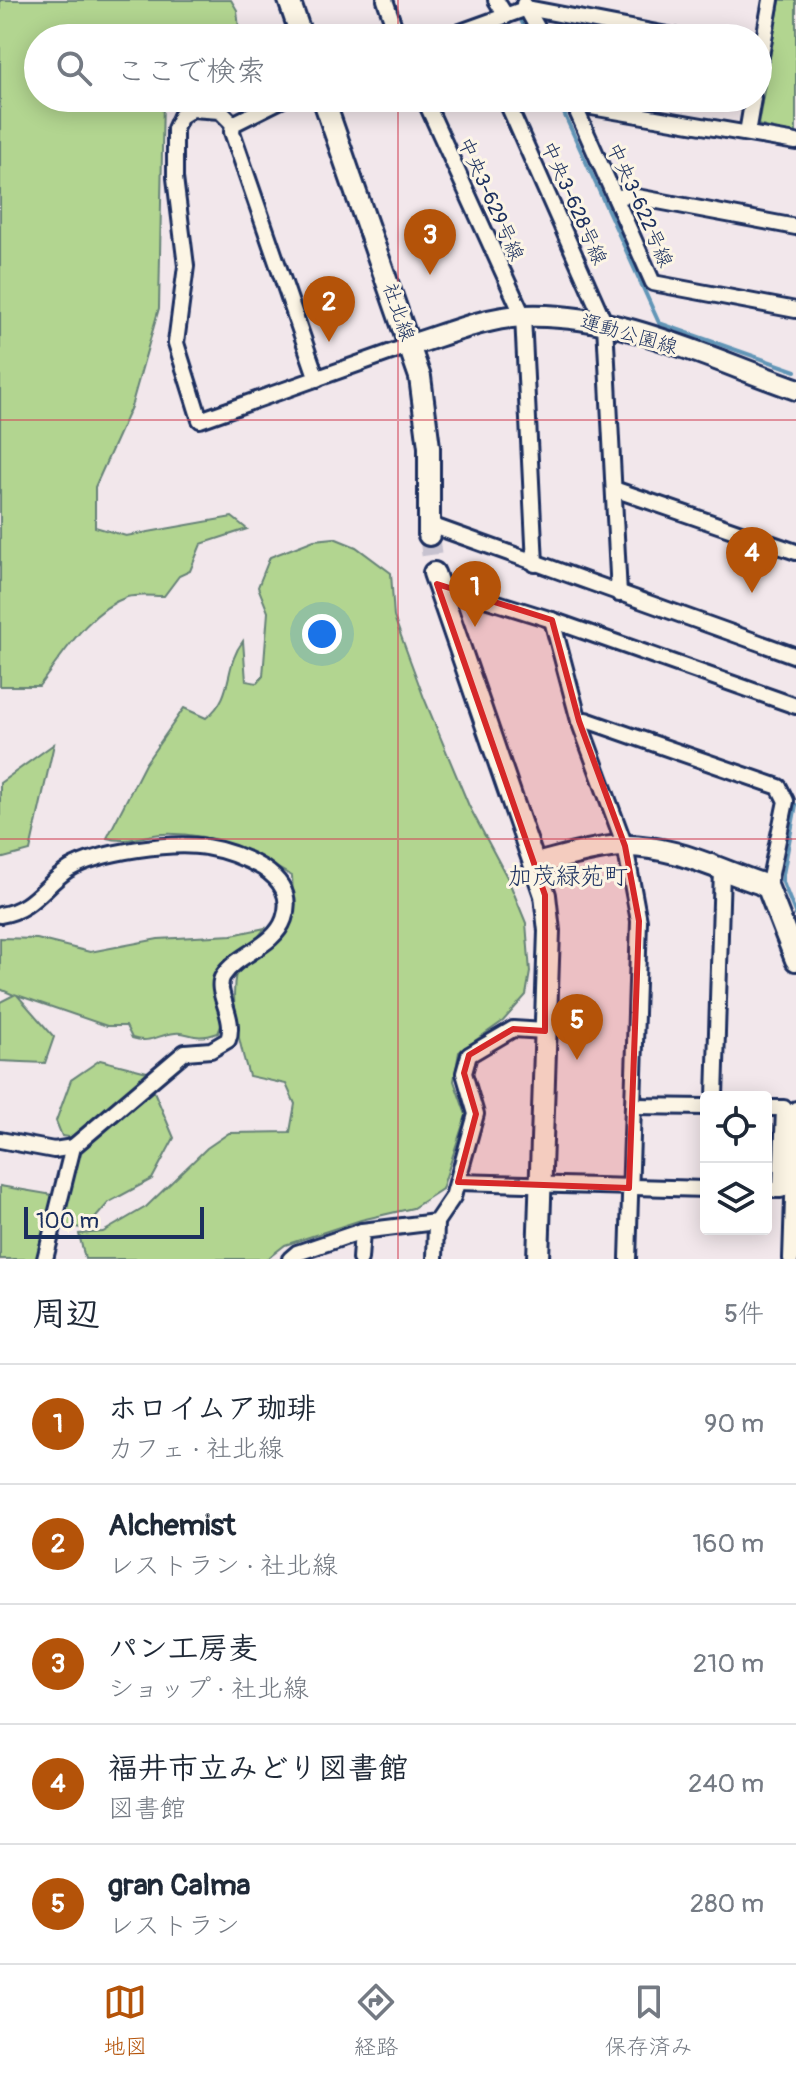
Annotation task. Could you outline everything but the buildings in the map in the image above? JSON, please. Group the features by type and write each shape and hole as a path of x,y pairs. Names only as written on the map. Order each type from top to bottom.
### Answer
{"street":[{"path":"289,0 297,24"},
{"path":"385,0 393,24"},
{"path":"496,0 517,10 600,24"},
{"path":"766,24 771,0"},
{"path":"492,24 517,10"},
{"path":"187,112 181,116 175,129 175,178 186,266 176,343 200,420 411,345"},
{"path":"221,112 233,124"},
{"path":"233,124 257,112"},
{"name":"社北線","path":"328,112 411,345 428,426 428,530"},
{"name":"中央3-629号線","path":"430,112 523,316"},
{"name":"中央3-628号線","path":"511,112 605,324"},
{"name":"中央3-622号線","path":"577,112 653,283 796,310"},
{"path":"632,112 796,142"},
{"path":"747,133 751,112"},
{"path":"233,124 232,132 317,379"},
{"path":"616,199 626,195 796,227"},
{"path":"523,316 535,564"},
{"name":"運動公園線","path":"411,345 477,324 523,316 605,324 796,389"},
{"path":"605,324 619,594"},
{"path":"614,489 796,552"},
{"path":"428,530 535,564 796,656"},
{"path":"435,578 796,706"},
{"path":"435,578 545,895 549,931 538,1259"},
{"path":"552,620 579,721 625,846 639,921 628,1259"},
{"path":"579,721 586,720 779,787 786,801 768,888 796,960"},
{"path":"0,915 19,912 58,877 89,861 178,845 206,846 251,862 279,881 285,890 286,912 278,932 223,976 220,988 232,1024 228,1040 211,1050 185,1052 73,1147 54,1150 0,1140"},
{"path":"536,864 594,849 625,846 658,850 768,888"},
{"path":"715,1091 722,870"},
{"path":"435,1259 436,1222 458,1182 476,1114 464,1073 469,1055 513,1029 545,1031"},
{"path":"633,1106 700,1107"},
{"path":"772,1108 784,1108 781,1190 772,1190"},
{"path":"791,1259 796,1109"},
{"path":"45,1259 73,1147"},
{"path":"458,1182 700,1189"},
{"path":"290,1259 297,1253 362,1231 436,1222"},
{"path":"360,1259 362,1231"}],"highlighted area":[{"path":"437,584 552,620 579,721 625,846 639,921 629,1188 458,1182 476,1114 464,1073 469,1055 513,1029 545,1031 545,895"}],"green space":[{"path":"0,0 231,0 237,10 238,24 24,24 24,112 163,112 159,308 131,407 95,487 95,527 126,536 232,517 247,529 201,544 190,571 179,576 164,596 127,597 100,612 77,635 39,686 0,686"},
{"path":"780,0 796,0 796,135 758,125 760,112 772,112 772,45"},
{"path":"334,538 356,547 391,573 394,617 424,698 469,806 508,879 526,923 530,972 526,995 503,1021 459,1052 454,1081 466,1115 442,1189 413,1208 361,1220 285,1245 267,1259 85,1259 79,1234 103,1232 146,1207 207,1148 229,1133 290,1132 295,1104 286,1084 249,1076 239,1037 234,984 236,972 274,943 282,933 291,910 292,876 230,845 198,836 163,834 128,840 107,838 145,764 184,708 206,718 215,709 243,641 246,681 257,683 263,676 268,612 258,587 270,557 314,540"},
{"path":"54,744 30,851 0,859 0,783"},
{"path":"265,928 218,973 217,998 224,1018 218,1033 202,1037 175,1033 138,1040 132,1038 126,1026 107,1026 17,995 54,1037 45,1063 0,1061 0,1002 14,995 0,989 0,938 37,939 90,952 158,939 232,935"},
{"path":"100,1060 159,1075 76,1138 62,1136 56,1121 71,1080"},
{"path":"153,1089 174,1138 152,1179 109,1202 86,1229 58,1224 76,1152"},
{"path":"0,1186 59,1196 40,1259 0,1259"}],"waterway":[{"path":"519,16 523,24"},
{"path":"563,112 659,323 796,371"},
{"path":"796,805 782,880 796,915"}],"tunnel":[{"path":"429,535 434,573"}],"place":[{"name":"パン工房麦","path":"430,275"},
{"name":"Alchemist","path":"329,342"},
{"name":"福井市立みどり図書館","path":"752,593"},
{"name":"ホロイムア珈琲","path":"475,627"},
{"name":"gran Calma","path":"577,1060"}],"district":[{"name":"加茂緑苑町","path":"568,876"}]}
